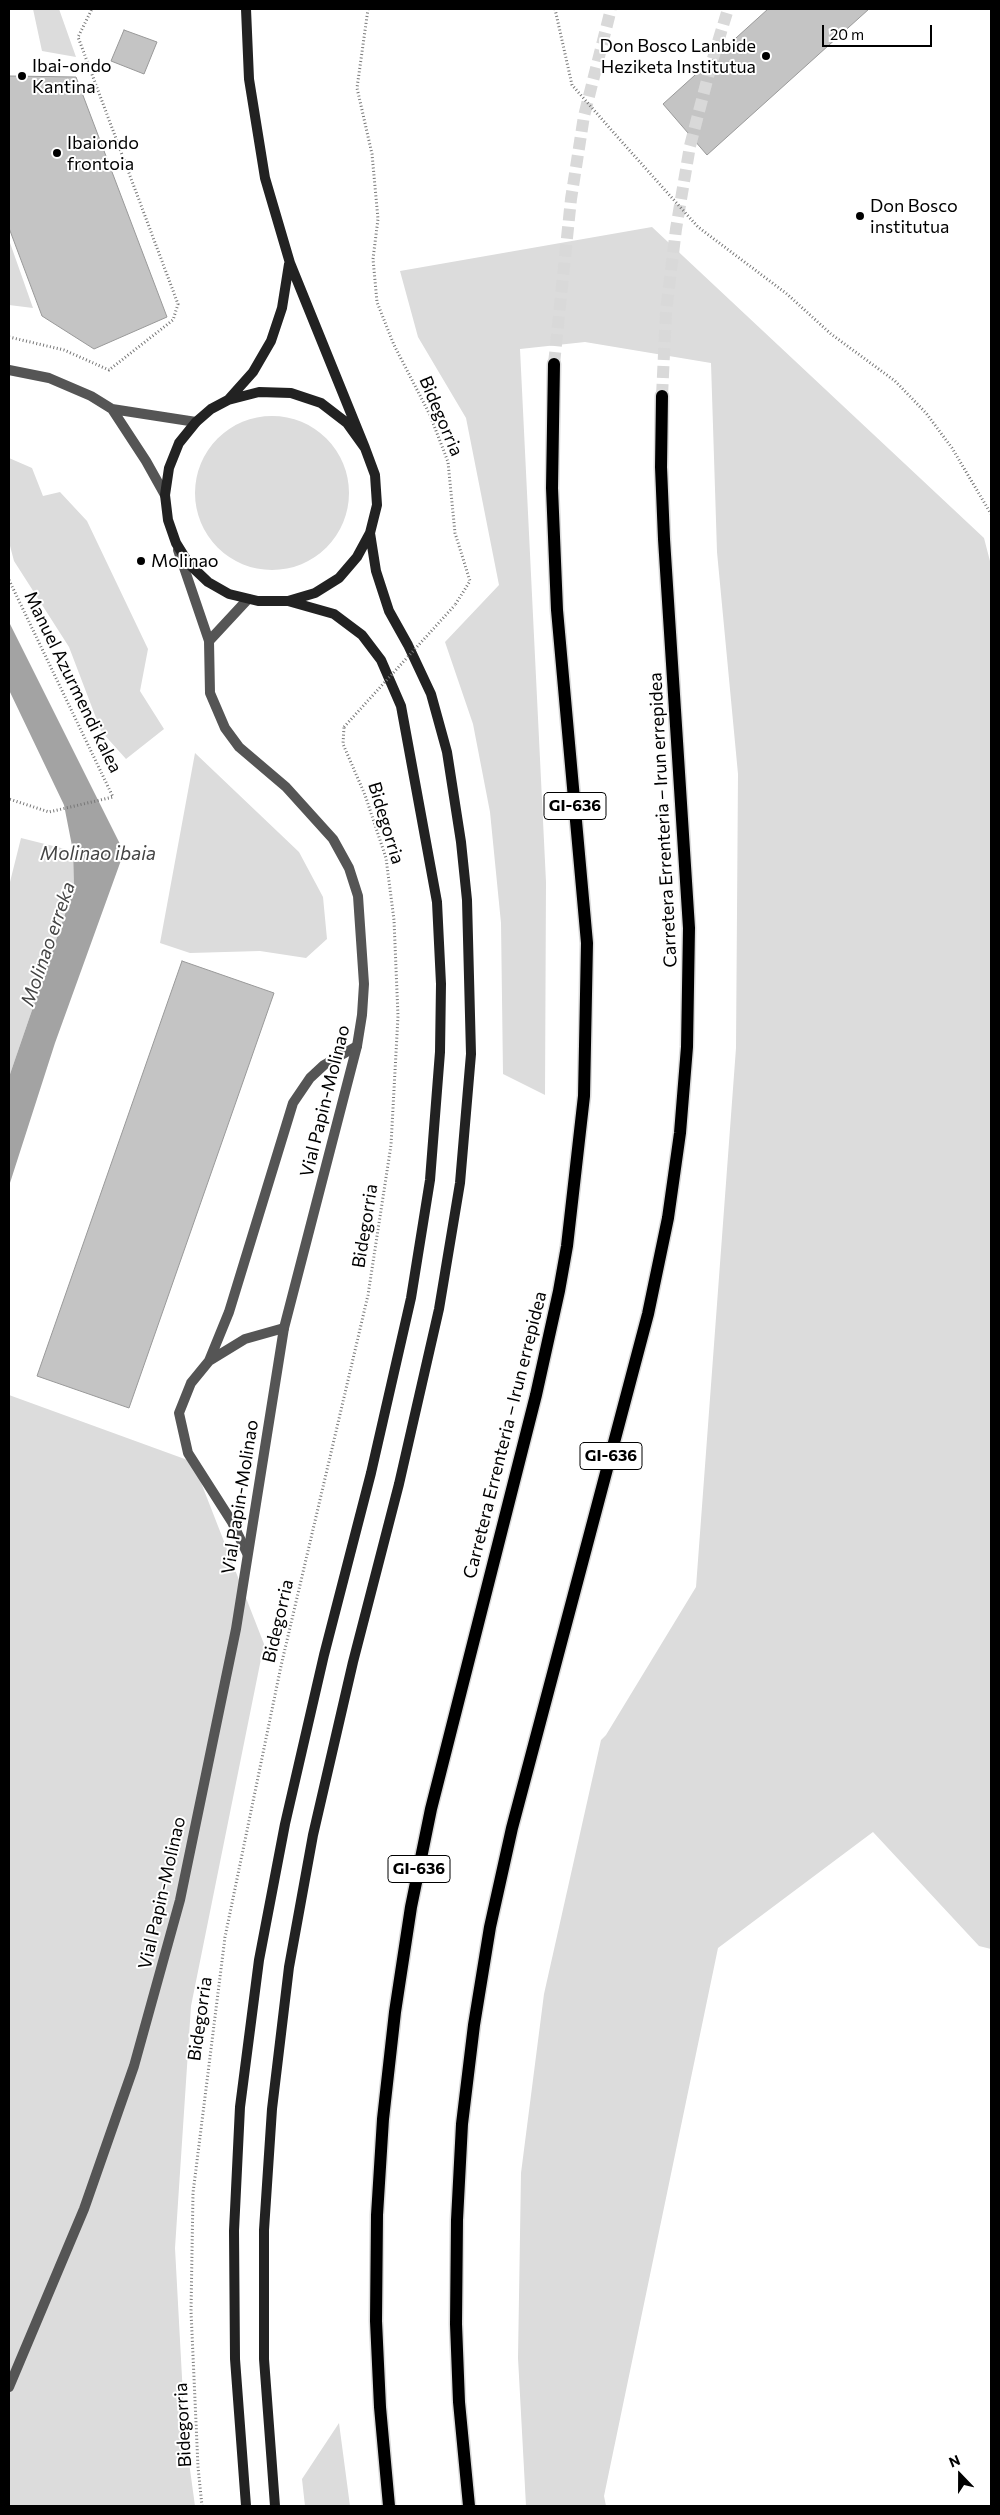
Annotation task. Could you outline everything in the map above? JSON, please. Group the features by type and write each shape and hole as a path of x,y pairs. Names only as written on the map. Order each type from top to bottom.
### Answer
{"main road":[{"name":"Carretera Errenteria – Irun errepidea","path":"389,2506 380,2407 377,2330 377,2224 383,2119 395,2012 412,1907 431,1809 536,1395 559,1292 567,1246 584,1096 587,943 557,610 552,488 554,364"},
{"name":"Carretera Errenteria – Irun errepidea","path":"469,2506 459,2402 456,2334 456,2229 462,2124 474,2025 490,1927 512,1828 648,1314 668,1218 680,1133 687,1047 689,928 664,530 661,467 662,396"}],"street":[{"path":"246,9 249,79 265,178 290,263 365,448 375,476 376,505 370,533 357,557 339,578 315,593 288,601 258,602 229,594 208,582 190,564 176,543 168,520 165,495 169,468 179,443 196,422 211,409 228,400 259,392 291,393 321,403 347,423 365,448"},
{"path":"228,400 253,372 271,341 282,308 290,263"},
{"path":"9,370 49,378 91,396 112,410 146,461 165,495"},
{"path":"112,410 196,422"},
{"path":"275,2506 264,2360 264,2230 272,2110 289,1967 313,1835 353,1662 399,1484 439,1309 460,1183 471,1054 467,900 461,842 448,761 431,694 386,603 376,570 370,533"},
{"name":"Vial Papin-Molinao","path":"9,2387 84,2209 134,2066 180,1900 236,1629 284,1328 357,1046 364,984 358,896 349,868 333,839 286,787 239,747 225,728 210,693 209,641 176,543"},
{"path":"209,641 248,599"},
{"path":"246,2506 234,2359 234,2231 240,2107 259,1960 285,1824 317,1683 371,1472 412,1298 430,1180 440,1052 441,984 437,902 401,706 381,660 362,635 334,614 288,601"},
{"path":"247,1553 232,1522 188,1453 183,1436 180,1413 191,1383 209,1361 229,1312 293,1103 310,1078 324,1065 357,1046"},
{"path":"209,1361 245,1339 284,1328"}],"path":[{"path":"9,337 64,350 109,370 173,320 178,304 78,38 92,9"},
{"name":"Bidegorria","path":"202,2506 198,2467 191,2311 193,2193 225,1937 281,1666 368,1296 391,1145 398,1016 394,920 386,858 365,795 343,744 344,727 455,605 470,581 454,533 448,462 430,415 394,345 378,302 374,259 378,219 372,154 357,88 368,9"},
{"path":"555,9 572,85 698,227 787,294 831,334 895,381 926,413 946,441 991,514"},
{"name":"Manuel Azurmendi kalea","path":"9,580 113,797 49,812 9,800"}],"shaded area":[{"path":"33,9 59,9 76,57 42,51"},
{"path":"652,227 984,538 991,565 991,1949 979,1946 873,1832 718,1948 604,2496 606,2506 526,2506 518,2358 521,2173 544,1994 601,1740 606,1735 696,1587 736,1048 738,774 717,552 711,363 585,342 520,349 546,882 545,1095 503,1074 501,923 490,812 473,724 445,642 499,585 466,418 418,337 400,271"},
{"path":"9,240 33,308 9,305"},
{"path":"272,416 287,417 301,422 315,429 326,439 336,450 343,464 348,478 348,508 343,522 336,536 326,547 315,557 301,564 287,569 272,570 257,569 243,564 229,557 218,547 208,536 201,522 196,508 195,493 196,478 201,464 208,450 218,439 229,429 243,422 257,417"},
{"path":"9,458 32,468 43,496 60,492 87,521 148,649 140,691 164,729 126,759 101,731 69,647 14,561 9,542"},
{"path":"195,753 299,852 323,897 327,939 306,958 260,951 190,953 160,943"},
{"path":"21,838 73,851 74,888 9,1077 9,886"},
{"path":"9,1395 193,1462 264,1644 191,2006 175,2248 185,2433 195,2506 9,2506"},
{"path":"339,2423 350,2506 305,2506 302,2479"}],"water":[{"name":"Molinao ibaia","path":"9,622 124,852 55,1043 9,1186 9,1077 74,888 73,851 64,805 9,690"}],"building":[{"name":"Don Bosco Lanbide Heziketa Institutua","path":"768,9 869,9 707,155 663,104"},
{"path":"124,30 157,42 144,74 111,61"},
{"name":"Ibaiondo frontoia","path":"9,76 76,77 167,317 94,349 42,316 9,228"},
{"path":"182,961 274,993 129,1408 37,1376"}],"tunnel":[{"path":"554,364 571,199 584,116 611,9"},
{"path":"662,396 666,312 676,229 690,146 728,9"}],"place":[{"name":"Don Bosco Lanbide Heziketa Institutua","path":"766,56"},
{"name":"Ibai-ondo Kantina","path":"22,76"},
{"name":"Ibaiondo frontoia","path":"57,153"},
{"name":"Don Bosco institutua","path":"860,216"},
{"name":"Molinao","path":"141,561"}],"water label":[{"name":"Molinao erreka","path":"48,944"}]}
